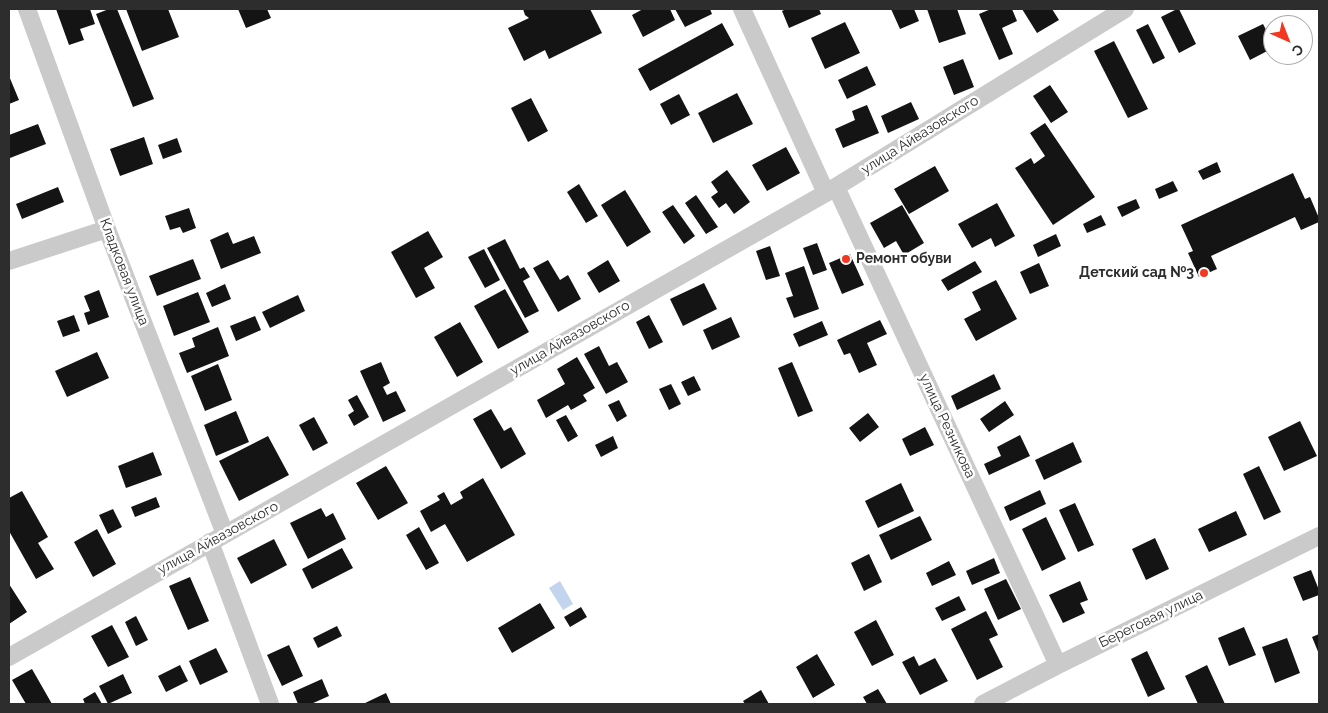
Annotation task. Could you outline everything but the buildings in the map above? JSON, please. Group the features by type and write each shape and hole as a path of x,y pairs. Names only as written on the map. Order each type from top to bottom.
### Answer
{"street":[{"name":"Кладковая улица","path":"27,9 107,229 226,534"},
{"name":"улица Резникова","path":"742,9 831,190 1058,665"},
{"name":"улица Айвазовского","path":"9,656 831,190 1125,9"},
{"path":"9,261 107,229"},
{"name":"Береговая улица","path":"983,704 1319,536"},
{"path":"210,542 270,704"}],"water":[{"path":"560,581 573,604 563,610 549,588"}],"place":[{"name":"Ремонт обуви","path":"846,259"},
{"name":"Детский сад №3","path":"1204,273"}]}
